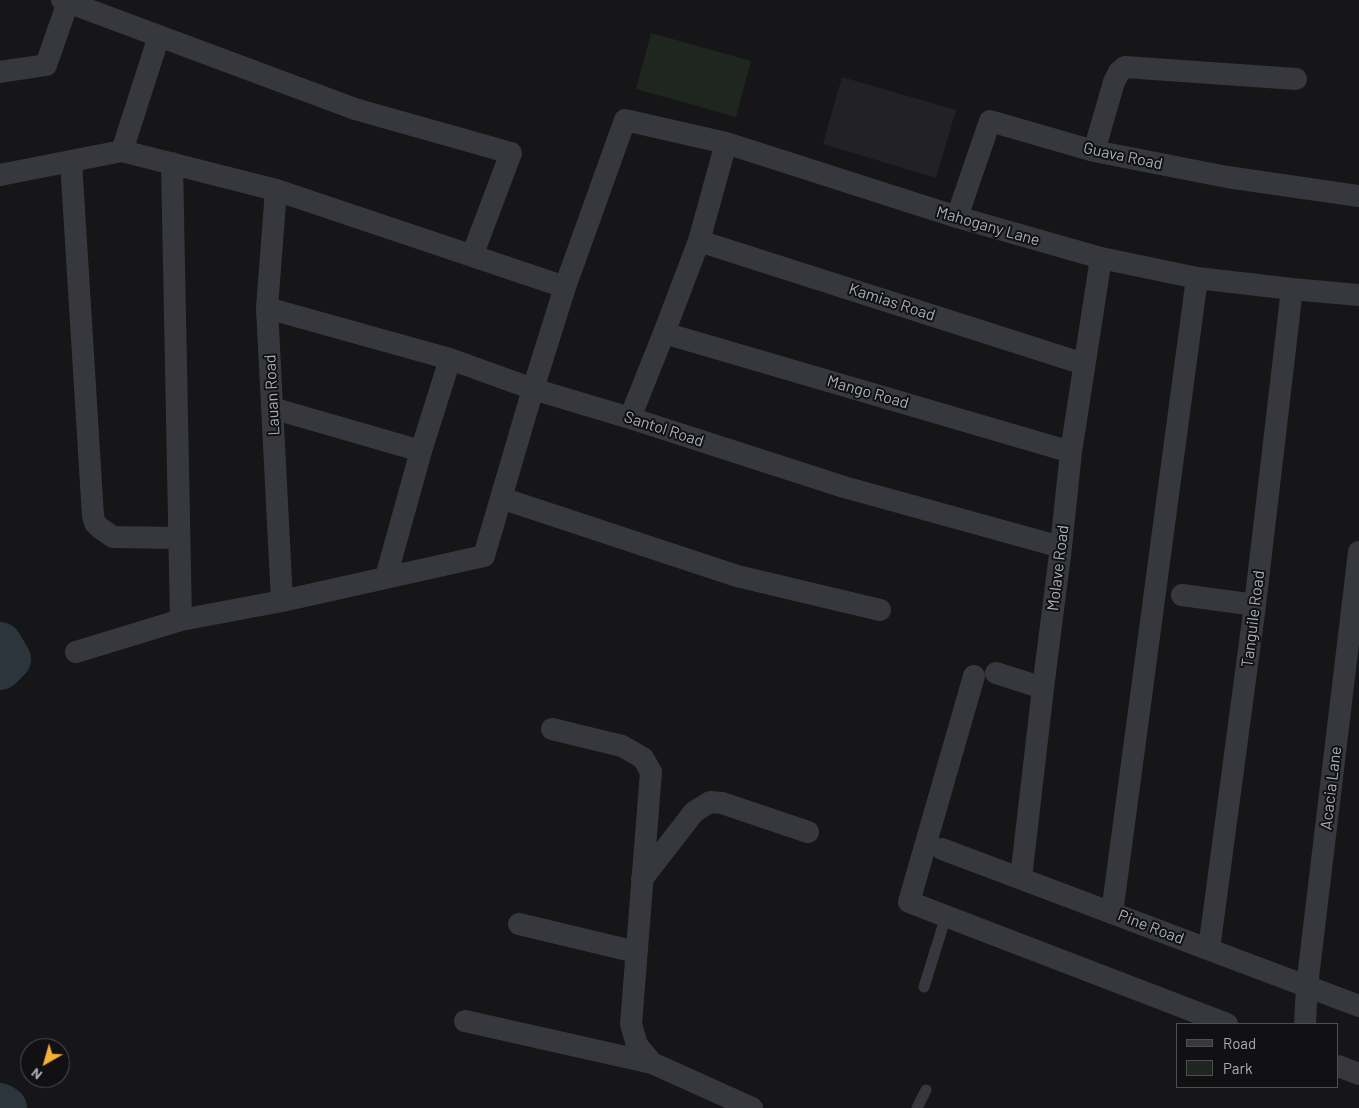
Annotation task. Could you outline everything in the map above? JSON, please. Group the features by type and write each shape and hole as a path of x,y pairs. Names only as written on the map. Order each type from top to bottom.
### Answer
{"street":[{"path":"0,72 46,65 65,1 355,109 512,153 472,256"},
{"path":"122,151 159,36"},
{"path":"1094,151 1114,82 1119,72 1125,67 1296,79"},
{"name":"Mahogany Lane","path":"566,287 625,120 726,143 957,218 1101,258 1197,278 1359,295"},
{"name":"Guava Road","path":"957,218 990,121 1094,151 1226,177 1359,196"},
{"path":"630,418 699,241 726,143"},
{"path":"0,175 122,151 276,190 566,287 533,389 484,556 282,601 181,620 76,652"},
{"path":"71,161 93,516 95,523 113,537 179,538"},
{"path":"172,163 181,620"},
{"name":"Lauan Road","path":"276,190 267,308 282,601"},
{"name":"Kamias Road","path":"699,241 1084,364"},
{"name":"Molave Road","path":"1021,878 1071,452 1101,258"},
{"path":"1112,912 1197,278"},
{"name":"Tanguile Road","path":"1210,949 1255,605 1292,289"},
{"name":"Santol Road","path":"267,308 450,359 533,389 844,487 1061,547"},
{"name":"Mango Road","path":"664,333 1071,452"},
{"path":"386,577 421,451 450,359"},
{"path":"272,408 421,451"},
{"path":"501,498 737,576 880,610"},
{"name":"Acacia Lane","path":"1305,1023 1307,986 1359,552"},
{"path":"1182,595 1255,605"},
{"path":"1043,688 985,675 909,902 1224,1023"},
{"path":"552,730 622,746 643,758 651,772 631,1024 637,1046 652,1063"},
{"path":"642,879 694,812 710,802 722,802 808,832"},
{"name":"Pine Road","path":"942,849 1359,1006"},
{"path":"519,924 636,952"},
{"path":"465,1020 652,1063 752,1108"},
{"path":"1339,1066 1359,1074"}],"lane":[{"path":"924,987 946,916"},
{"path":"917,1108 926,1090"}],"shaded area":[{"path":"842,77 956,110 936,178 823,144"}],"green space":[{"path":"651,33 751,61 736,117 636,89"}],"waterway":[{"path":"0,644 9,659 0,668"},
{"path":"0,1105 5,1108"}]}
